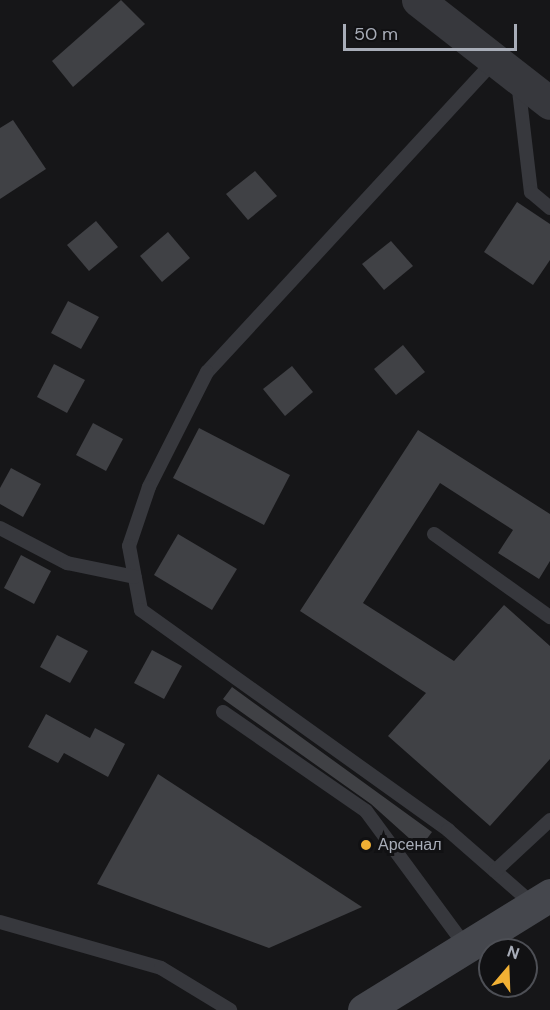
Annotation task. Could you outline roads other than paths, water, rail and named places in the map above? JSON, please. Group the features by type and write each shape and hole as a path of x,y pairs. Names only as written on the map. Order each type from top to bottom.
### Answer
{"main road":[{"path":"363,1010 466,948 545,905"}],"street":[{"path":"418,0 550,103"}],"lane":[{"path":"507,68 531,192 550,208"},
{"path":"507,68 207,372 149,487 129,546 141,610 448,830 495,871 545,905"},
{"path":"0,528 68,563 135,577"},
{"path":"434,534 550,617"},
{"path":"223,712 366,811 466,948"},
{"path":"495,871 550,820"},
{"path":"0,922 161,968 230,1010"}],"place":[{"name":"Арсенал","path":"366,845"}]}
